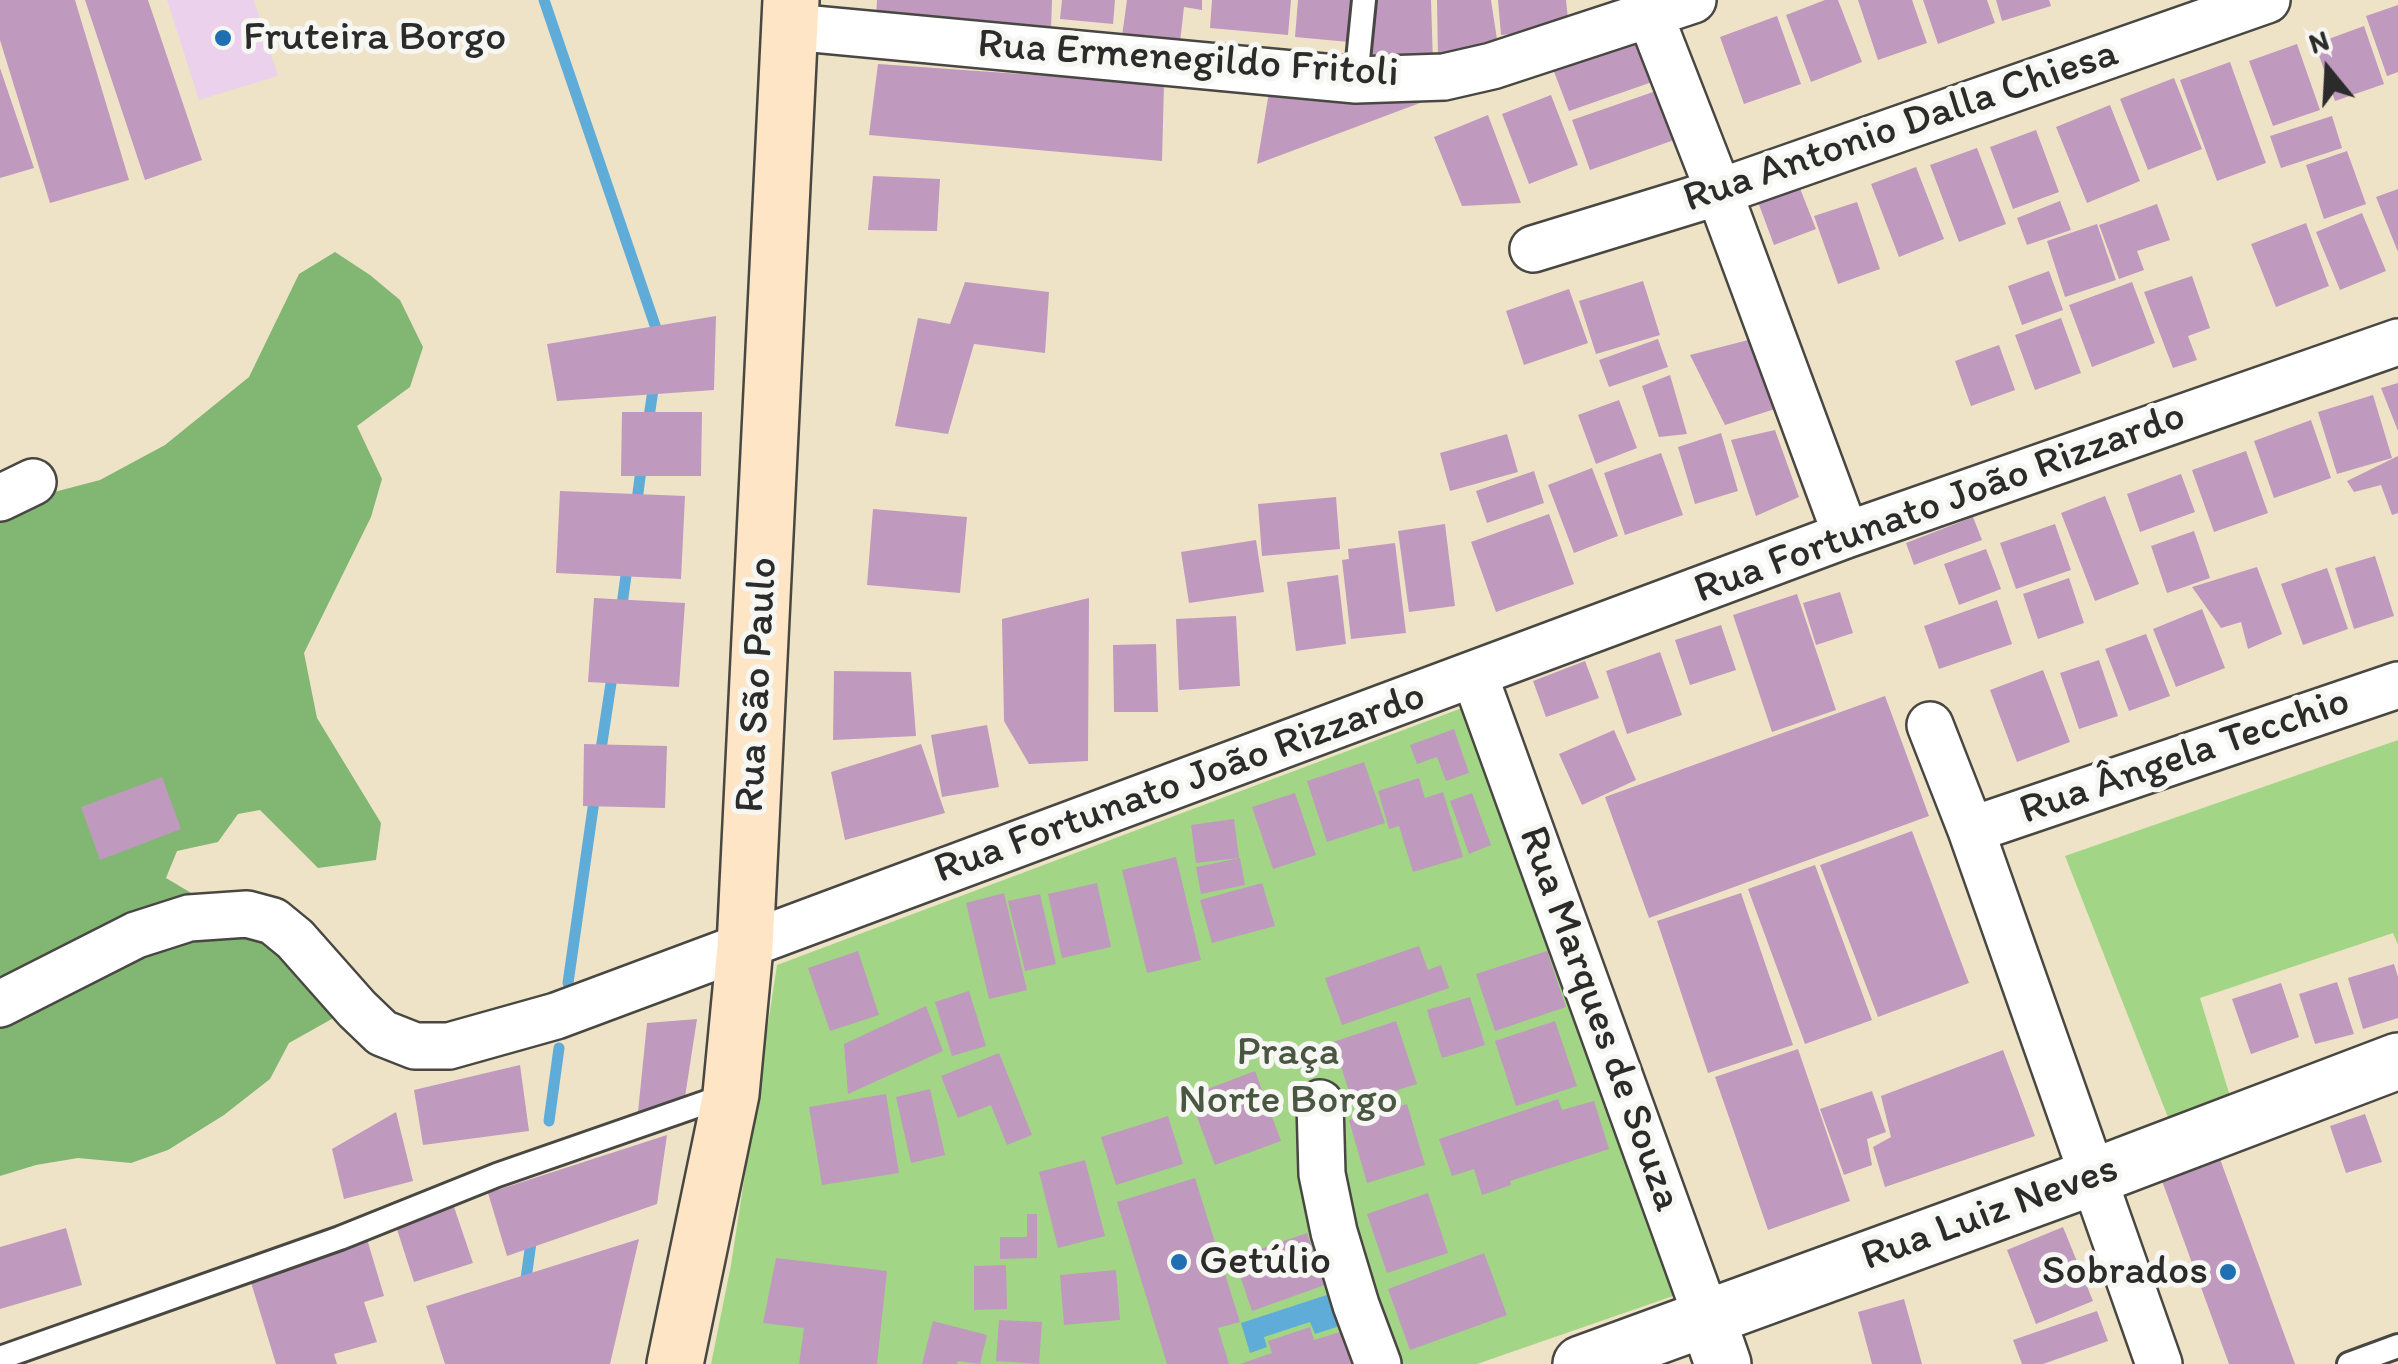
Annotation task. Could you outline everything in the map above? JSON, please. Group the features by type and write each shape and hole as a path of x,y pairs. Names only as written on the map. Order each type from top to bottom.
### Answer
{"main road":[{"name":"Rua São Paulo","path":"674,1364 731,1094 745,947 792,14"}],"street":[{"name":"Rua Ermenegildo Fritoli","path":"792,14 1356,80 1444,77 1492,66 1693,0"},
{"name":"Rua Antonio Dalla Chiesa","path":"1533,249 1719,192 2267,0"},
{"path":"1650,15 1846,535"},
{"name":"Rua Fortunato João Rizzardo","path":"0,1004 136,936 190,918 246,914 272,922 295,939 382,1033 415,1046 449,1046 556,1016 1846,535 2398,342"},
{"name":"Rua Marques de Souza","path":"1474,674 1715,1341"},
{"name":"Rua Ângela Tecchio","path":"1971,830 2398,685"},
{"path":"1930,725 1971,830 2159,1364"},
{"name":"Rua Luiz Neves","path":"1581,1364 1715,1341 2092,1177 2398,1061"},
{"path":"1320,1103 1322,1174 1334,1232 1378,1364"}],"lane":[{"path":"1356,80 1364,0"},
{"path":"0,1358 340,1238 533,1162 731,1094"},
{"path":"2349,1364 2398,1346"}],"shaded area":[{"name":"Fruteira Borgo","path":"167,0 254,0 278,76 199,100"}],"green space":[{"path":"335,252 400,300 423,347 410,387 357,426 382,479 371,517 304,653 317,718 381,823 376,860 318,868 260,810 238,814 218,842 177,851 166,878 208,903 305,924 338,952 348,986 346,1011 289,1043 270,1079 224,1115 168,1150 131,1163 78,1158 0,1176 0,490 35,497 100,480 165,445 249,377 299,274"},
{"name":"Praça Norte Borgo","path":"1462,708 1676,1295 1477,1364 711,1364 731,1265 777,965"},
{"path":"2398,740 2398,945 2393,933 2200,998 2233,1106 2173,1130 2065,856"}],"water":[{"path":"1339,1291 1349,1323 1315,1334 1310,1322 1264,1337 1267,1347 1250,1353 1241,1323"}],"building":[{"path":"0,0 75,0 129,180 50,203 0,40"},
{"path":"85,0 148,0 202,160 145,180"},
{"path":"877,0 1052,0 1051,30 876,18"},
{"path":"1062,0 1115,0 1113,24 1060,19"},
{"path":"1127,0 1202,0 1202,10 1184,7 1180,42 1122,36"},
{"path":"1212,0 1291,0 1288,35 1210,28"},
{"path":"1298,0 1353,0 1349,42 1295,37"},
{"path":"1373,0 1431,0 1433,64 1372,67"},
{"path":"1437,0 1491,0 1498,46 1438,62"},
{"path":"1498,0 1566,0 1569,29 1501,35"},
{"path":"1825,0 1838,0 1862,62 1811,82 1786,15"},
{"path":"1858,0 1912,0 1927,43 1878,60"},
{"path":"1923,0 1987,0 1995,23 1938,44"},
{"path":"1996,0 2049,0 2051,6 2002,21"},
{"path":"2398,5 2398,72 2387,76 2366,16"},
{"path":"1777,16 1801,84 1744,104 1720,37"},
{"path":"2364,26 2384,84 2335,101 2315,44"},
{"path":"1635,33 1655,81 1569,111 1548,56"},
{"path":"2297,44 2320,110 2273,126 2249,61"},
{"path":"2230,62 2266,163 2217,181 2180,80"},
{"path":"878,64 1164,84 1162,161 869,135"},
{"path":"0,68 34,168 0,178"},
{"path":"2174,78 2202,149 2148,170 2120,99"},
{"path":"1656,91 1674,140 1590,170 1572,120"},
{"path":"1269,92 1428,100 1257,164"},
{"path":"1551,95 1578,165 1529,184 1502,114"},
{"path":"2110,105 2140,181 2087,203 2056,127"},
{"path":"1488,115 1521,203 1462,206 1434,137"},
{"path":"2332,116 2342,148 2281,168 2270,136"},
{"path":"2036,130 2059,192 2013,209 1990,147"},
{"path":"1977,148 2006,224 1959,242 1930,165"},
{"path":"2347,151 2366,204 2324,219 2306,165"},
{"path":"1916,167 1944,239 1899,257 1871,184"},
{"path":"873,176 940,179 937,231 868,230"},
{"path":"1799,186 1816,229 1774,245 1758,202"},
{"path":"2398,189 2398,252 2376,197"},
{"path":"2060,201 2071,230 2027,245 2017,218"},
{"path":"1857,202 1880,269 1838,284 1814,216"},
{"path":"2157,204 2170,240 2137,251 2144,270 2119,279 2099,225"},
{"path":"2362,213 2386,271 2340,290 2316,232"},
{"path":"2306,223 2329,286 2276,307 2251,244"},
{"path":"2097,224 2116,280 2065,297 2047,241"},
{"path":"2049,271 2063,310 2022,325 2008,286"},
{"path":"2192,276 2210,328 2188,336 2197,360 2173,368 2144,292"},
{"path":"1643,281 1660,335 1596,354 1579,301"},
{"path":"965,282 1049,292 1045,353 974,344 948,434 895,426 918,318 950,324"},
{"path":"2132,282 2155,343 2092,367 2069,305"},
{"path":"1569,289 1588,343 1524,365 1506,311"},
{"path":"716,316 714,390 557,401 547,344"},
{"path":"2061,318 2081,373 2035,390 2015,335"},
{"path":"1658,339 1668,367 1609,387 1599,360"},
{"path":"1752,339 1775,409 1725,425 1690,355"},
{"path":"1999,345 2015,390 1971,406 1955,361"},
{"path":"1670,375 1687,434 1659,437 1642,386"},
{"path":"2398,383 2398,431 2381,388"},
{"path":"2373,395 2392,458 2337,474 2318,412"},
{"path":"1619,400 1637,448 1596,464 1578,415"},
{"path":"622,412 702,412 701,476 621,476"},
{"path":"2311,420 2331,478 2274,498 2254,441"},
{"path":"1775,430 1799,497 1756,516 1731,440"},
{"path":"1721,433 1738,491 1695,504 1678,447"},
{"path":"1507,434 1518,472 1450,491 1440,453"},
{"path":"2246,451 2268,513 2214,532 2192,470"},
{"path":"1661,453 1683,515 1625,535 1604,473"},
{"path":"2398,456 2398,513 2392,515 2381,485 2354,492 2347,481"},
{"path":"1592,468 1618,536 1574,553 1548,485"},
{"path":"1534,471 1544,503 1487,523 1476,491"},
{"path":"2181,474 2195,512 2140,532 2127,494"},
{"path":"560,491 685,496 681,579 556,573"},
{"path":"2105,496 2139,584 2095,601 2061,513"},
{"path":"1336,497 1340,549 1262,556 1258,504"},
{"path":"873,509 967,517 960,593 867,585"},
{"path":"1549,514 1574,584 1496,612 1471,542"},
{"path":"1973,517 1982,540 1914,565 1906,543"},
{"path":"1445,524 1455,606 1409,612 1398,531"},
{"path":"2055,524 2071,570 2016,589 2000,543"},
{"path":"2194,531 2210,578 2167,593 2151,546"},
{"path":"1256,540 1264,592 1189,603 1181,552"},
{"path":"1395,543 1406,633 1351,639 1342,560 1349,559 1348,549"},
{"path":"1986,549 2001,589 1959,605 1944,564"},
{"path":"2375,556 2394,616 2354,629 2335,568"},
{"path":"2257,567 2282,634 2248,649 2241,622 2221,628 2192,587"},
{"path":"2327,568 2348,629 2303,645 2281,584"},
{"path":"1338,575 1346,644 1296,651 1287,582"},
{"path":"2069,578 2084,623 2038,639 2023,594"},
{"path":"1840,592 1853,633 1816,645 1803,603"},
{"path":"1797,594 1836,710 1772,732 1733,615"},
{"path":"594,598 685,603 679,687 588,682"},
{"path":"1089,598 1088,761 1029,764 1004,721 1002,619"},
{"path":"1997,600 2012,644 1939,669 1924,626"},
{"path":"2202,609 2225,668 2176,687 2153,629"},
{"path":"1236,616 1240,686 1179,690 1176,619"},
{"path":"1721,625 1736,670 1690,685 1675,640"},
{"path":"2146,634 2170,696 2129,711 2105,649"},
{"path":"1156,644 1158,712 1114,712 1113,645"},
{"path":"1660,652 1682,715 1627,734 1606,671"},
{"path":"2099,660 2118,716 2079,729 2060,673"},
{"path":"1585,661 1599,698 1546,717 1533,681"},
{"path":"2043,670 2070,742 2017,762 1990,690"},
{"path":"834,671 911,672 916,736 833,740"},
{"path":"1885,696 1929,816 1649,918 1605,797"},
{"path":"987,725 999,787 942,797 931,735"},
{"path":"1454,729 1469,773 1446,781 1437,757 1417,764 1410,745"},
{"path":"1614,730 1636,780 1582,805 1559,754"},
{"path":"584,744 667,746 665,808 583,806"},
{"path":"921,744 945,813 845,840 831,772"},
{"path":"1364,762 1385,823 1327,842 1307,781"},
{"path":"162,777 181,829 100,860 81,807"},
{"path":"1419,778 1425,798 1443,792 1463,857 1413,872 1399,826 1389,829 1378,791"},
{"path":"1295,793 1316,855 1273,869 1252,807"},
{"path":"1472,793 1491,845 1469,854 1450,801"},
{"path":"1234,819 1239,858 1196,863 1191,825"},
{"path":"1912,831 1969,983 1878,1017 1820,865"},
{"path":"1176,857 1201,960 1147,973 1122,870"},
{"path":"1240,858 1245,885 1201,894 1196,867"},
{"path":"1815,865 1872,1020 1805,1044 1748,889"},
{"path":"1097,883 1111,947 1062,958 1048,894"},
{"path":"1262,883 1275,926 1212,943 1200,900"},
{"path":"1004,893 1027,990 989,999 966,903"},
{"path":"1741,893 1793,1045 1708,1073 1657,921"},
{"path":"1040,894 1056,964 1025,971 1008,901"},
{"path":"1419,946 1428,970 1441,965 1449,988 1342,1025 1325,978"},
{"path":"858,951 879,1015 830,1031 808,968"},
{"path":"1547,951 1566,1007 1495,1031 1476,974"},
{"path":"2394,964 2398,977 2398,1018 2363,1029 2348,978"},
{"path":"2337,982 2354,1034 2315,1044 2299,994"},
{"path":"2281,983 2299,1037 2251,1054 2232,999"},
{"path":"969,991 986,1046 952,1056 935,1002"},
{"path":"1470,997 1485,1045 1442,1058 1427,1010"},
{"path":"926,1006 943,1051 848,1094 844,1044"},
{"path":"697,1019 685,1097 638,1112 647,1023"},
{"path":"1396,1021 1417,1084 1353,1104 1333,1042"},
{"path":"1555,1021 1577,1086 1516,1106 1495,1041"},
{"path":"1798,1049 1850,1201 1768,1230 1715,1077"},
{"path":"2003,1050 2035,1136 1885,1187 1873,1147 1891,1137 1881,1096"},
{"path":"999,1053 1032,1135 1007,1145 991,1105 958,1118 941,1076"},
{"path":"520,1065 529,1131 423,1145 414,1090"},
{"path":"1255,1071 1281,1141 1215,1165 1189,1096"},
{"path":"930,1089 945,1155 911,1163 896,1097"},
{"path":"1872,1091 1886,1132 1867,1139 1872,1165 1844,1175 1820,1109"},
{"path":"886,1094 899,1173 822,1185 809,1107"},
{"path":"1558,1099 1562,1110 1594,1101 1609,1149 1510,1181 1511,1185 1482,1195 1474,1169 1452,1176 1439,1139"},
{"path":"1407,1104 1425,1165 1367,1183 1349,1120"},
{"path":"396,1112 413,1181 344,1199 332,1149"},
{"path":"2365,1114 2382,1162 2346,1173 2330,1126"},
{"path":"1168,1116 1183,1164 1116,1185 1101,1137"},
{"path":"667,1135 657,1204 507,1256 488,1193"},
{"name":"Sobrados","path":"2220,1159 2295,1364 2229,1364 2162,1181"},
{"path":"1085,1160 1105,1236 1058,1248 1039,1172"},
{"name":"Getúlio","path":"1195,1178 1240,1322 1218,1328 1229,1364 1167,1364 1117,1202"},
{"path":"1428,1193 1448,1253 1387,1273 1367,1214"},
{"path":"452,1201 473,1263 414,1282 394,1220"},
{"path":"1027,1214 1037,1214 1037,1258 1000,1259 1000,1237 1027,1237"},
{"path":"2063,1227 2093,1301 2036,1324 2007,1250"},
{"path":"66,1228 82,1285 0,1309 0,1247"},
{"path":"1307,1233 1325,1285 1252,1311 1234,1258"},
{"path":"367,1239 384,1296 364,1302 377,1342 334,1354 337,1364 276,1364 249,1276"},
{"path":"639,1239 610,1364 445,1364 426,1306"},
{"path":"1484,1253 1507,1315 1410,1350 1388,1289"},
{"path":"776,1258 887,1271 877,1364 799,1364 804,1328 763,1323"},
{"path":"1006,1265 1007,1309 974,1310 974,1266"},
{"path":"1116,1270 1120,1320 1064,1325 1060,1275"},
{"path":"1904,1299 1922,1364 1872,1364 1858,1312"},
{"path":"2097,1311 2108,1341 2043,1364 2022,1364 2013,1340"},
{"path":"999,1320 1042,1322 1039,1364 996,1361"},
{"path":"933,1321 987,1335 980,1364 922,1364"},
{"path":"1310,1327 1314,1340 1340,1332 1357,1342 1364,1364 1240,1364 1272,1353 1268,1341"}],"waterway":[{"path":"544,0 660,340"},
{"path":"648,424 654,383"},
{"path":"636,508 642,462"},
{"path":"621,612 628,561"},
{"path":"600,756 613,670"},
{"path":"568,983 595,794"},
{"path":"549,1121 559,1048"},
{"path":"525,1286 532,1235"}],"place":[{"name":"Fruteira Borgo","path":"223,38"},
{"name":"Getúlio","path":"1179,1262"},
{"name":"Sobrados","path":"2228,1272"}]}
